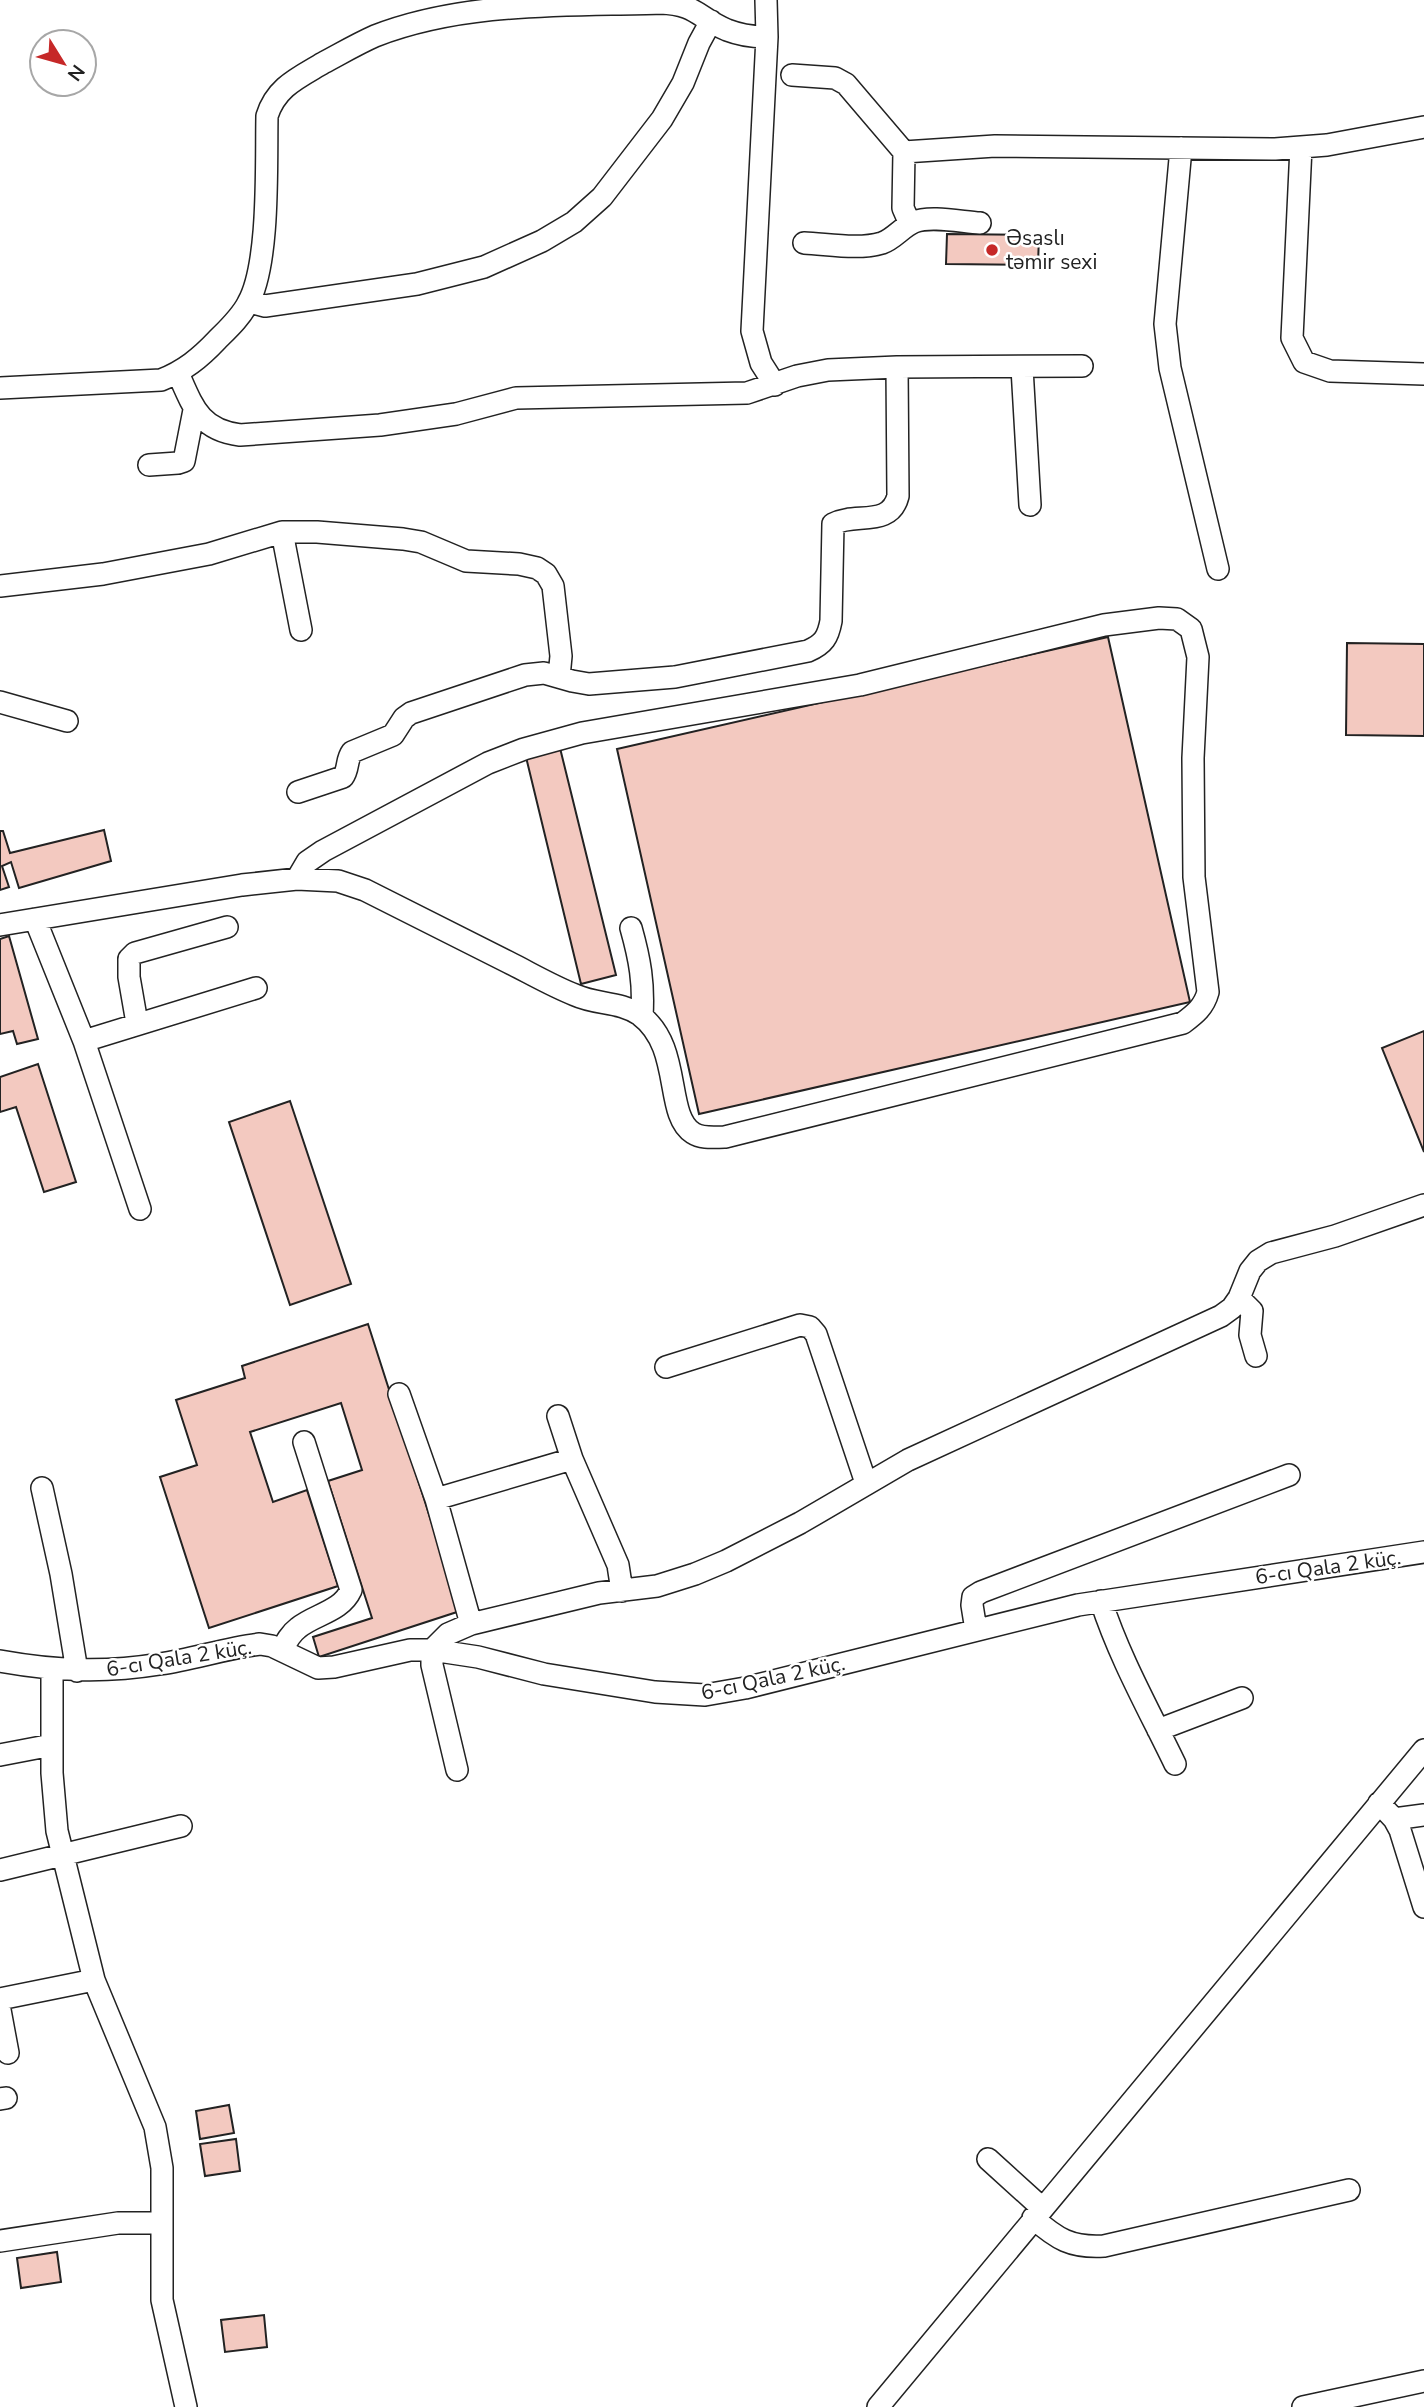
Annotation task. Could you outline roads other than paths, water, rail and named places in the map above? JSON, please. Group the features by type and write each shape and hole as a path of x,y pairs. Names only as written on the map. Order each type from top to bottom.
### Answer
{"street":[{"path":"766,0 767,37 752,331 761,363 775,385"},
{"path":"0,388 161,380 178,373 199,358 226,331 249,302 256,285 264,234 267,116 271,104 286,85 357,44 378,35 470,11 669,3 693,9 727,30 747,36 767,37"},
{"path":"249,302 265,306 417,284 485,267 542,241 574,222 602,197 662,119 683,82 711,21"},
{"path":"792,75 835,78 846,84 905,152 903,208 909,224"},
{"path":"905,152 995,146 1301,147 1327,145 1424,127"},
{"path":"1301,147 1292,338 1304,362 1330,371 1424,374"},
{"path":"1181,148 1165,324 1170,368 1218,569"},
{"path":"804,243 880,244 909,224 926,219 980,223"},
{"path":"178,373 194,410 210,425 226,433 240,435 380,425 456,414 516,398 747,393 797,376 828,370 1082,366"},
{"path":"298,792 343,777 352,752 393,736 404,718 411,713 526,675 544,673 589,684 675,677 808,651 821,645 829,634 831,621 833,524 840,520 882,516 890,512 898,496 897,367"},
{"path":"1022,368 1030,505"},
{"path":"149,465 184,461 194,410"},
{"path":"0,586 103,574 209,554 282,532 403,539 421,542 466,561 519,564 537,568 546,574 553,586 561,656 559,677"},
{"path":"282,532 301,630"},
{"path":"0,925 242,885 297,879 338,881 365,890 576,996 628,1007 642,1016 663,1042 678,1111 684,1124 693,1133 707,1138 725,1137 1183,1023 1201,1007 1208,992 1194,877 1193,758 1198,657 1191,629 1177,619 1168,618 1104,625 860,685 582,733 524,749 488,764 323,851 307,862 297,879"},
{"path":"0,702 66,721"},
{"path":"35,919 83,1041 140,1209"},
{"path":"137,1023 129,977 129,959 135,953 227,927"},
{"path":"631,928 641,966 642,1016"},
{"path":"83,1041 256,988"},
{"path":"457,1770 434,1676 432,1650 449,1633 471,1624 599,1593 674,1582 726,1561 824,1510 908,1460 1221,1316 1232,1308 1239,1298 1258,1261 1271,1253 1335,1236 1424,1205"},
{"path":"1239,1298 1252,1311 1250,1335 1256,1356"},
{"path":"666,1367 800,1325 810,1327 816,1334 866,1483"},
{"path":"399,1394 436,1499 471,1624"},
{"path":"558,1416 572,1458 618,1565 622,1591"},
{"path":"282,1650 289,1636 298,1627 340,1605 351,1590 304,1442"},
{"path":"436,1499 572,1458"},
{"path":"976,1630 972,1605 974,1597 981,1592 1289,1475"},
{"path":"42,1488 61,1574 77,1671"},
{"name":"6-cı Qala 2 küç.","path":"0,1661 52,1670 77,1671 162,1664 260,1644 282,1650 318,1668 410,1650 432,1650 478,1657 557,1676 655,1692 705,1695 746,1688 1065,1608 1424,1552"},
{"path":"1101,1601 1114,1639 1175,1764"},
{"path":"52,1670 55,1809 62,1856 94,1980 155,2127 162,2168 162,2300 186,2407"},
{"path":"1158,1730 1242,1698"},
{"path":"0,1755 52,1745"},
{"path":"878,2407 1424,1750"},
{"path":"1379,1803 1394,1819 1424,1907"},
{"path":"1394,1819 1424,1815"},
{"path":"0,1870 181,1826"},
{"path":"0,1999 94,1980"},
{"path":"0,2010 8,2053"},
{"path":"988,2159 1037,2213 1051,2233 1083,2247 1104,2246 1349,2190"},
{"path":"0,2241 118,2223 161,2223"},
{"path":"1303,2407 1424,2381"}],"place":[{"name":"Əsaslı təmir sexi","path":"992,250"}]}
